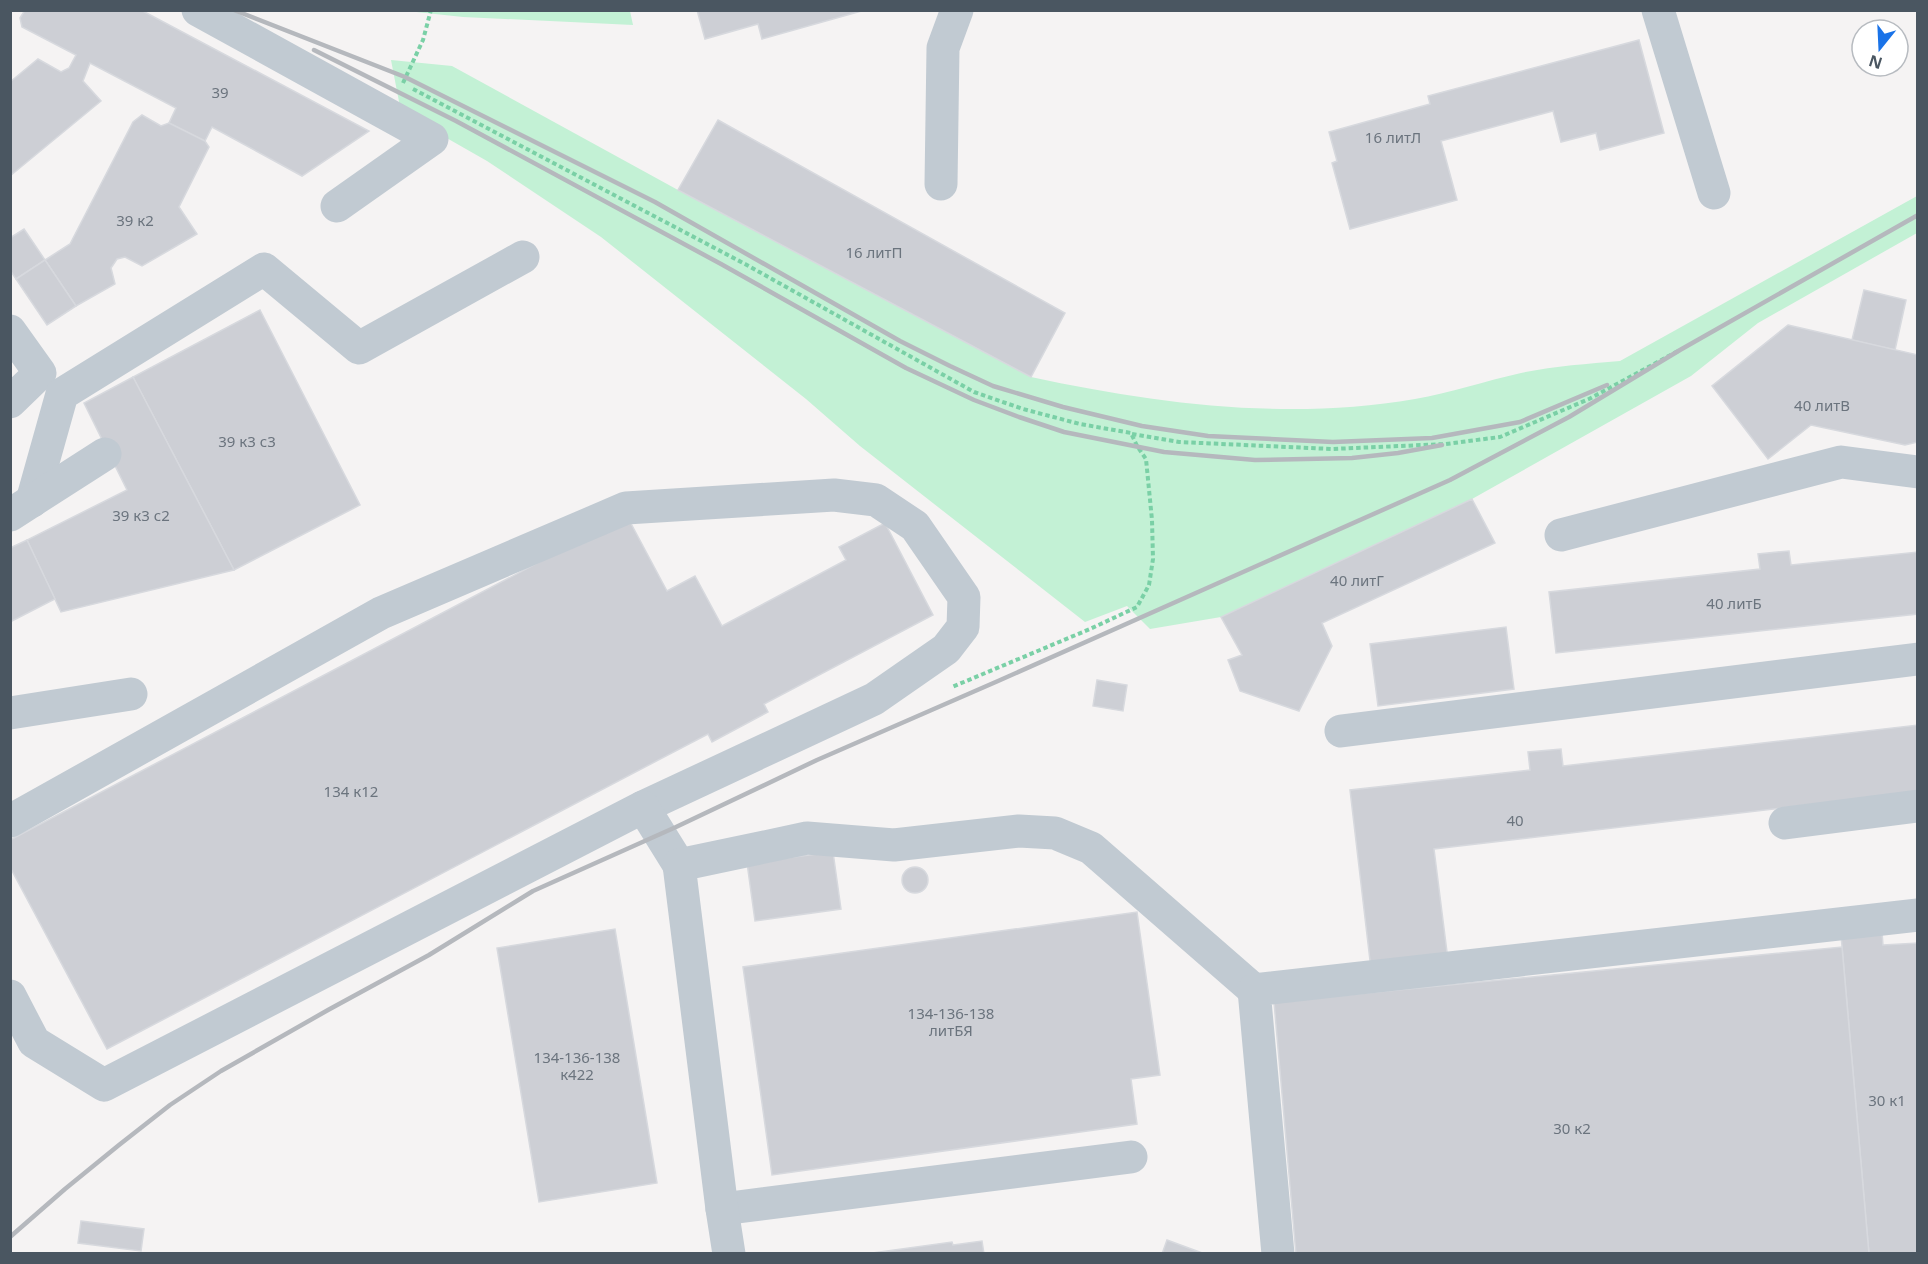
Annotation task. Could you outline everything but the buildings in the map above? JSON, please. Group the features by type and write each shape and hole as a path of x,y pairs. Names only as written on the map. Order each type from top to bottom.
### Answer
{"lane":[{"path":"198,10 432,139 338,206"},
{"path":"941,184 943,48 957,10"},
{"path":"1658,10 1714,193"},
{"path":"21,508 62,394 264,269 359,348 523,257"},
{"path":"10,331 40,373 10,402"},
{"path":"21,508 105,454"},
{"path":"1560,535 1840,462 1917,472"},
{"path":"10,820 381,613 626,508 834,495 876,500 915,526 964,597 963,627 946,649 874,699 643,807 104,1085 34,1042 10,996"},
{"path":"1341,731 1917,658"},
{"path":"10,713 131,694"},
{"path":"1785,823 1917,806"},
{"path":"643,807 679,865 729,1254"},
{"path":"679,865 807,838 894,845 1019,831 1055,833 1091,848 1254,990 1278,1254"},
{"path":"1254,990 1917,915"},
{"path":"722,1209 1131,1157"}],"path":[{"path":"384,114 403,83 423,40 431,10"},
{"path":"403,83 705,243 974,392 1023,409 1080,424 1179,442 1332,449 1446,444 1500,437 1589,399 1680,350"},
{"path":"944,691 1137,607 1149,585 1153,560 1152,520 1146,459 1131,433"}],"green space":[{"path":"407,11 630,11 633,25 463,17"},
{"path":"391,60 452,66 678,190 1031,377 1174,402 1271,409 1319,409 1367,405 1415,399 1533,371 1620,361 1917,196 1917,233 1758,323 1691,376 1472,499 1221,617 1150,629 1127,606 1085,622 860,446 806,399 601,237 487,161 401,112"}],"railway":[{"path":"234,10 405,77 655,202 900,341 993,386 1063,407 1142,426 1208,436 1333,442 1432,438 1520,422 1607,385"},
{"path":"314,50 456,121 721,264 906,368 974,400 1019,417 1064,432 1164,452 1255,460 1352,458 1442,445"},
{"path":"10,1237 119,1145 170,1105 221,1071 429,955 533,891 817,760 1450,480 1569,417 1680,350 1918,215"}]}
